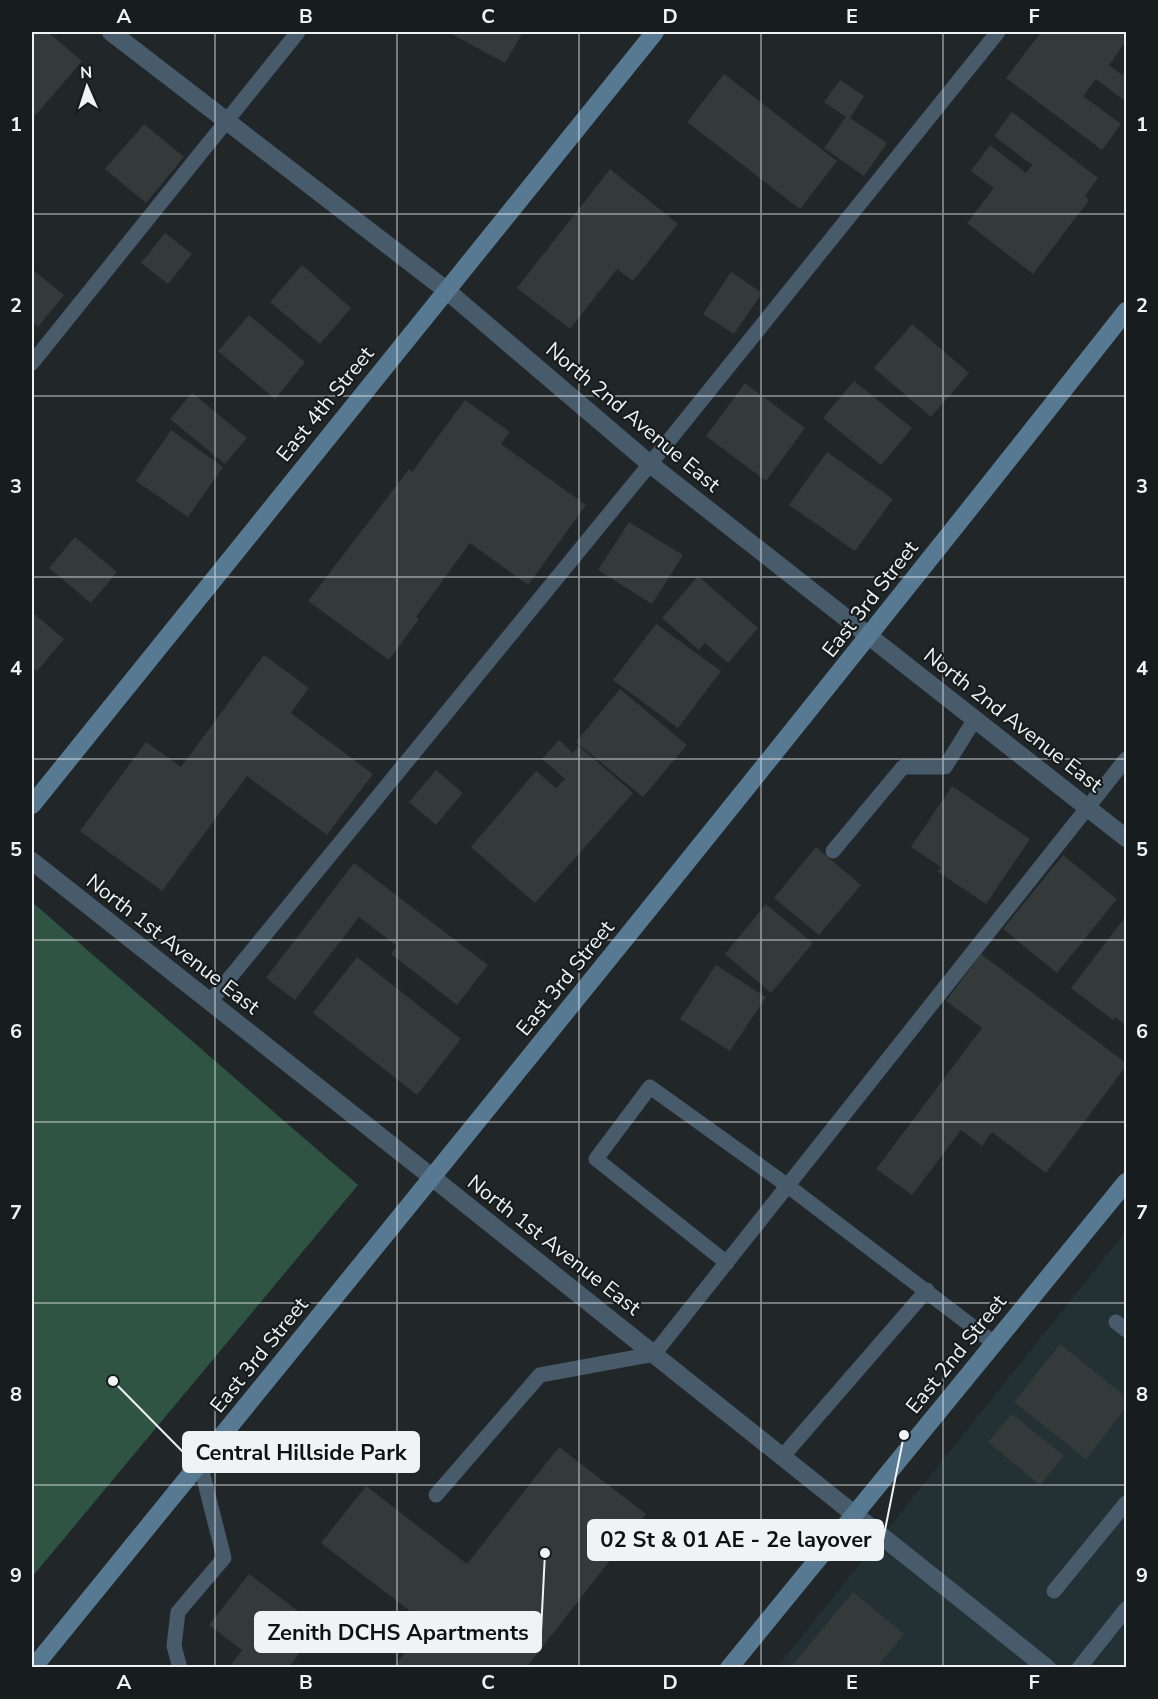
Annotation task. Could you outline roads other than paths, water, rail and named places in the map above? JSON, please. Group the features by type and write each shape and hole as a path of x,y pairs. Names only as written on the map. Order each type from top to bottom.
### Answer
{"street":[{"name":"North 2nd Avenue East","path":"111,32 446,290 650,464 1126,838"},
{"name":"East 4th Street","path":"32,805 654,32"},
{"name":"East 3rd Street","path":"33,1668 871,636 1126,311"},
{"name":"North 1st Avenue East","path":"32,861 1047,1668"},
{"name":"East 2nd Street","path":"729,1668 1126,1182"}],"lane":[{"path":"32,363 298,32"},
{"path":"210,1002 650,464 998,32"},
{"path":"833,851 903,767 945,767 975,718"},
{"path":"436,1495 540,1375 654,1354 1126,759"},
{"path":"727,1263 596,1159 650,1087 788,1186 994,1343"},
{"path":"782,1457 927,1290"},
{"path":"180,1668 174,1646 178,1612 224,1558 200,1463"},
{"path":"1054,1591 1126,1503"},
{"path":"1079,1668 1126,1609"}],"place":[{"name":"Central Hillside Park","path":"113,1381"},
{"name":"02 St & 01 AE - 2e layover","path":"904,1435"},
{"name":"Zenith DCHS Apartments","path":"545,1553"}]}
